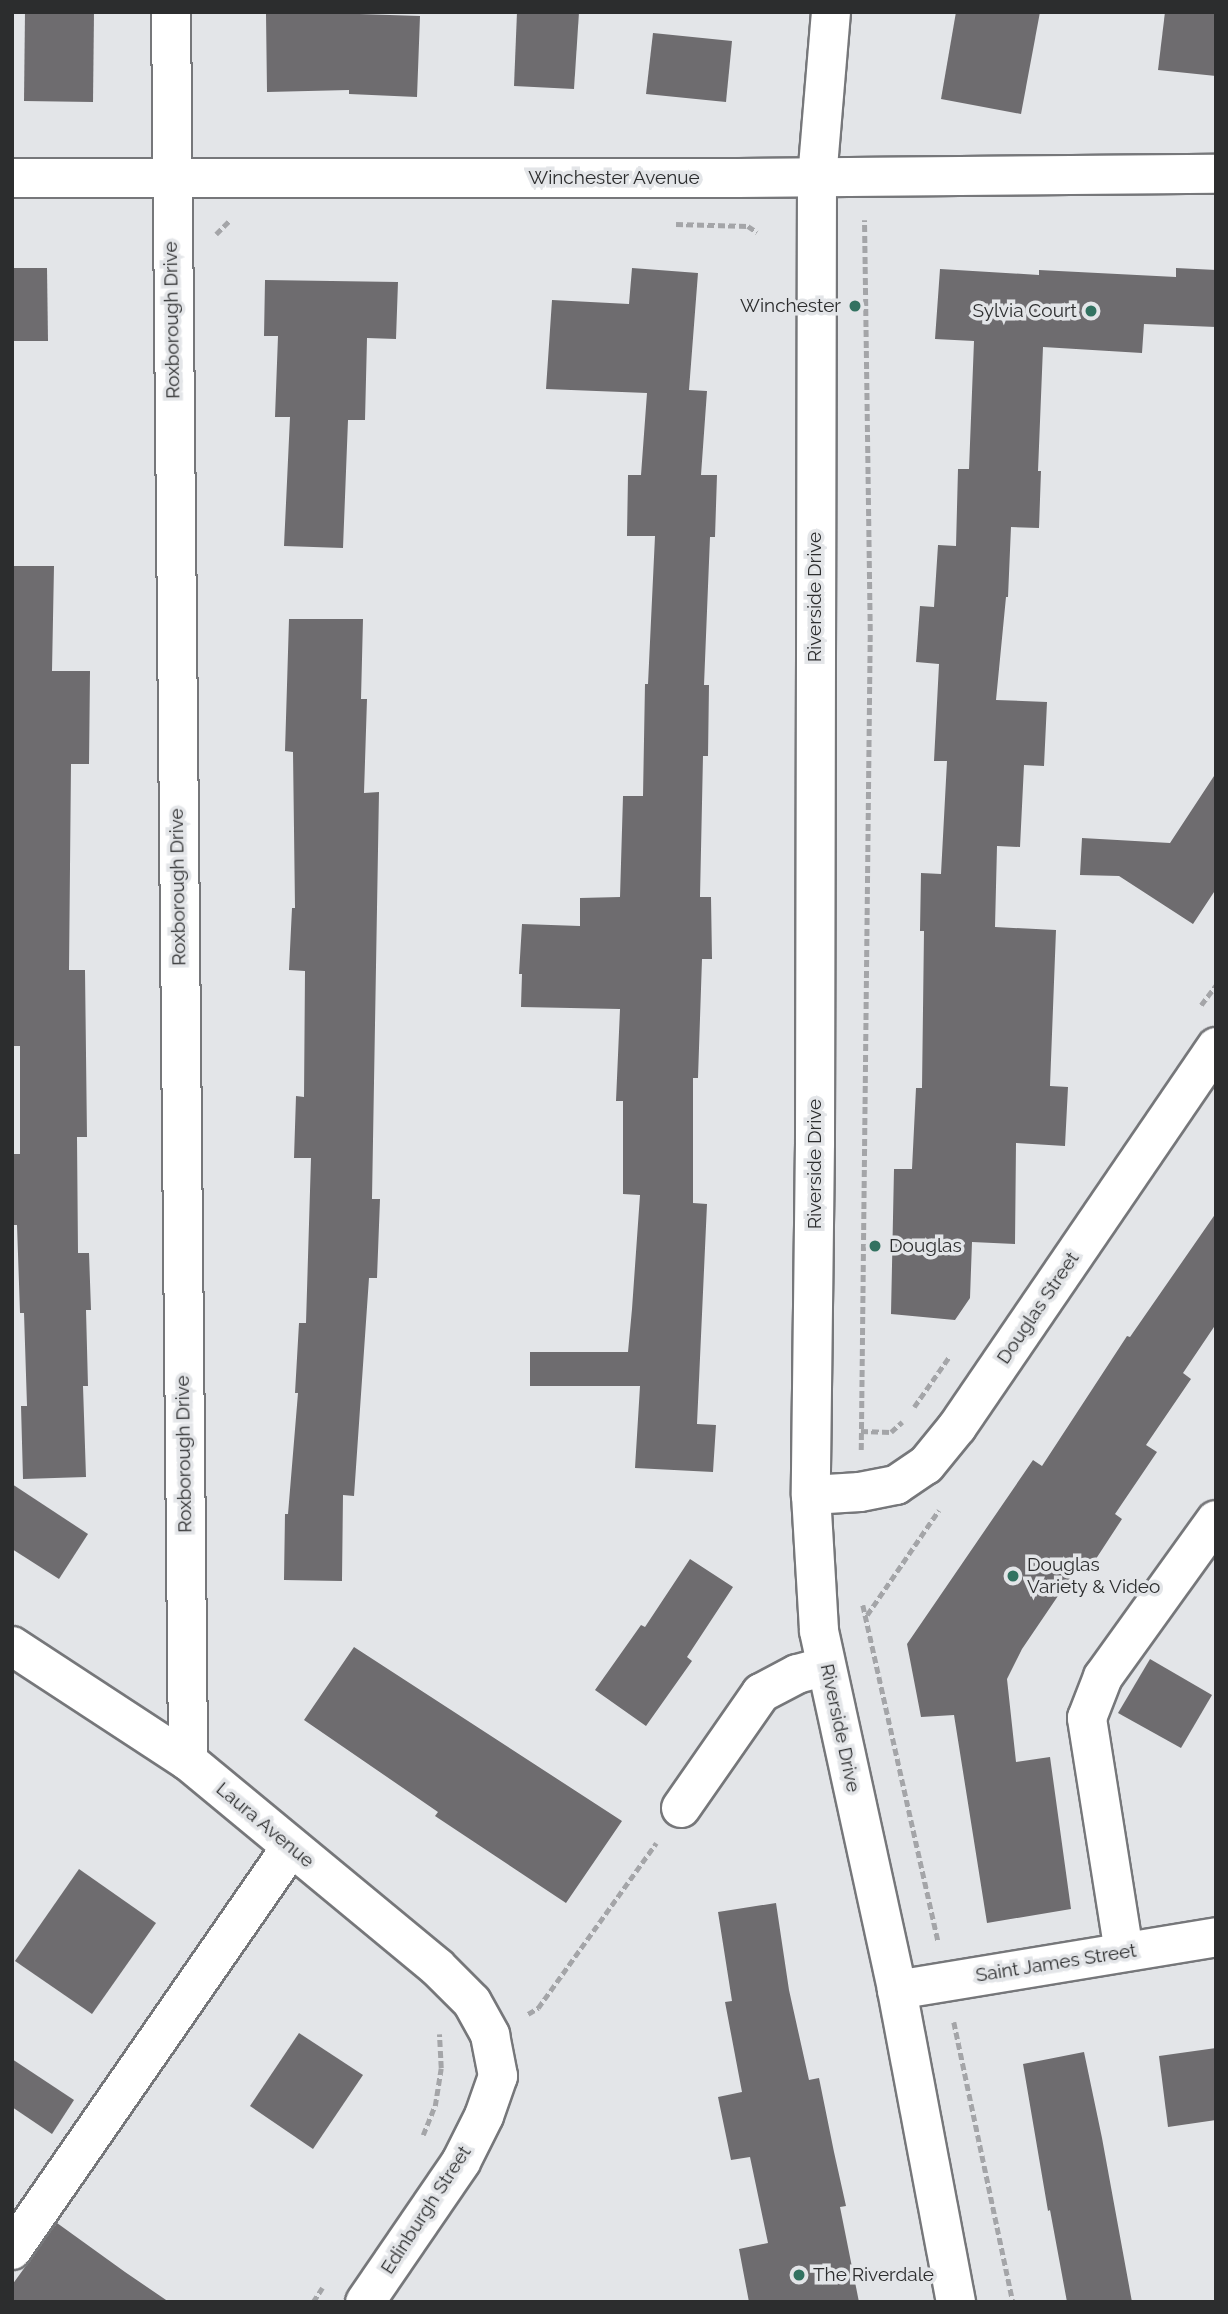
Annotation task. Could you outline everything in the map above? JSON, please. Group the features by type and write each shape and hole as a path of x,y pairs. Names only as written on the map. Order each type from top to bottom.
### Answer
{"street":[{"name":"Roxborough Drive","path":"171,12 188,1761"},
{"name":"Riverside Drive","path":"831,12 817,178 815,1143 811,1495 819,1631 897,1990 956,2302"},
{"name":"Winchester Avenue","path":"12,178 817,178 1216,174"},
{"name":"Douglas Street","path":"811,1495 860,1492 896,1485 926,1465 1216,1047"},
{"path":"1124,1952 1087,1718 1103,1677 1216,1520"},
{"name":"Laura Avenue","path":"12,1646 188,1761 437,1968 472,2002 490,2035"},
{"path":"681,1808 761,1693 797,1674 826,1666"},
{"path":"12,2249 291,1847"},
{"name":"Saint James Street","path":"897,1990 1216,1937"},
{"name":"Edinburgh Street","path":"365,2302 461,2162 484,2116 498,2076 490,2035"}],"path":[{"path":"860,1492 870,645 864,177"},
{"path":"860,1594 946,1982 1013,2302"},
{"path":"538,2008 681,1808"},
{"path":"421,2140 435,2106 440,2068 439,2032"},
{"path":"313,2302 328,2280"}],"building":[{"path":"25,12 94,12 93,102 24,101"},
{"path":"517,12 579,12 574,89 514,86"},
{"path":"956,12 1040,12 1021,114 941,99"},
{"path":"1165,12 1216,12 1216,76 1158,70"},
{"path":"266,14 420,16 417,97 349,94 349,90 267,92"},
{"path":"653,33 732,41 726,102 646,94"},
{"path":"12,268 47,268 48,341 12,341"},
{"path":"632,268 698,273 689,390 707,391 701,475 717,475 715,537 710,537 704,685 709,685 708,756 703,756 700,897 711,897 712,959 702,959 698,1078 693,1078 693,1203 707,1204 697,1424 716,1425 713,1472 635,1468 640,1386 530,1386 530,1352 628,1352 632,1309 640,1195 623,1194 623,1101 616,1101 620,1009 521,1007 522,974 519,974 522,924 580,926 580,898 620,897 623,796 643,796 645,684 648,684 655,536 627,536 628,475 641,475 647,393 546,389 552,300 629,304"},
{"path":"1176,268 1216,270 1216,327 1144,324 1142,353 1043,347 1038,471 1041,471 1039,528 1011,527 1008,597 996,700 1047,702 1044,766 1024,765 1020,847 997,846 995,927 1056,930 1050,1086 1068,1087 1065,1146 1016,1143 1015,1244 972,1242 970,1298 955,1320 891,1314 894,1169 912,1169 916,1088 922,1088 924,931 920,931 921,873 941,874 947,761 934,761 939,664 916,662 920,606 934,607 938,545 956,546 958,469 969,469 974,341 935,339 940,269 1039,275 1039,270 1176,277"},
{"path":"265,280 398,282 396,339 367,338 365,420 348,420 343,548 284,546 290,417 275,417 278,336 264,336"},
{"path":"12,566 54,566 52,671 90,671 89,764 71,764 69,970 85,970 87,1137 77,1137 78,1253 89,1253 91,1310 86,1310 88,1386 83,1386 86,1477 23,1479 21,1406 27,1406 24,1313 20,1313 17,1225 12,1225 12,1154 20,1154 20,1046 12,1046"},
{"path":"289,619 363,619 361,699 367,699 364,793 379,792 372,1199 380,1199 377,1278 369,1278 354,1496 343,1495 342,1581 284,1580 285,1514 288,1514 298,1393 295,1393 299,1323 306,1323 311,1158 294,1158 296,1096 304,1097 305,971 289,970 292,908 295,908 293,752 285,751"},
{"path":"1216,773 1216,889 1193,924 1119,876 1080,875 1082,838 1170,843"},
{"path":"1216,1213 1216,1324 1183,1373 1191,1379 1146,1445 1157,1452 1115,1514 1122,1519 1090,1568 1081,1562 1022,1649 1007,1679 1016,1762 1050,1757 1071,1909 987,1923 954,1715 921,1717 907,1644 1033,1460 1042,1466 1127,1336 1130,1337"},
{"path":"12,1484 88,1534 59,1579 12,1549"},
{"path":"690,1559 733,1587 687,1657 692,1661 646,1726 595,1690 641,1625 645,1627"},
{"path":"354,1647 622,1821 566,1903 435,1816 438,1812 304,1720"},
{"path":"1150,1659 1212,1695 1181,1748 1118,1713"},
{"path":"79,1869 156,1923 92,2014 15,1961"},
{"path":"776,1903 789,1990 809,2080 819,2078 846,2206 840,2207 859,2302 749,2302 739,2249 768,2243 750,2157 731,2160 718,2097 742,2092 725,2002 732,2001 718,1912"},
{"path":"299,2033 363,2075 313,2149 250,2106"},
{"path":"1216,2048 1216,2120 1168,2127 1159,2056"},
{"path":"1084,2052 1132,2302 1067,2302 1050,2210 1048,2211 1023,2064"},
{"path":"12,2059 74,2100 52,2134 12,2107"},
{"path":"57,2223 169,2302 12,2302 12,2285"}],"place":[{"name":"Winchester","path":"855,306"},
{"name":"Sylvia Court","path":"1091,311"},
{"name":"Douglas","path":"875,1246"},
{"name":"Douglas Variety & Video","path":"1013,1576"},
{"name":"The Riverdale","path":"799,2275"}]}
